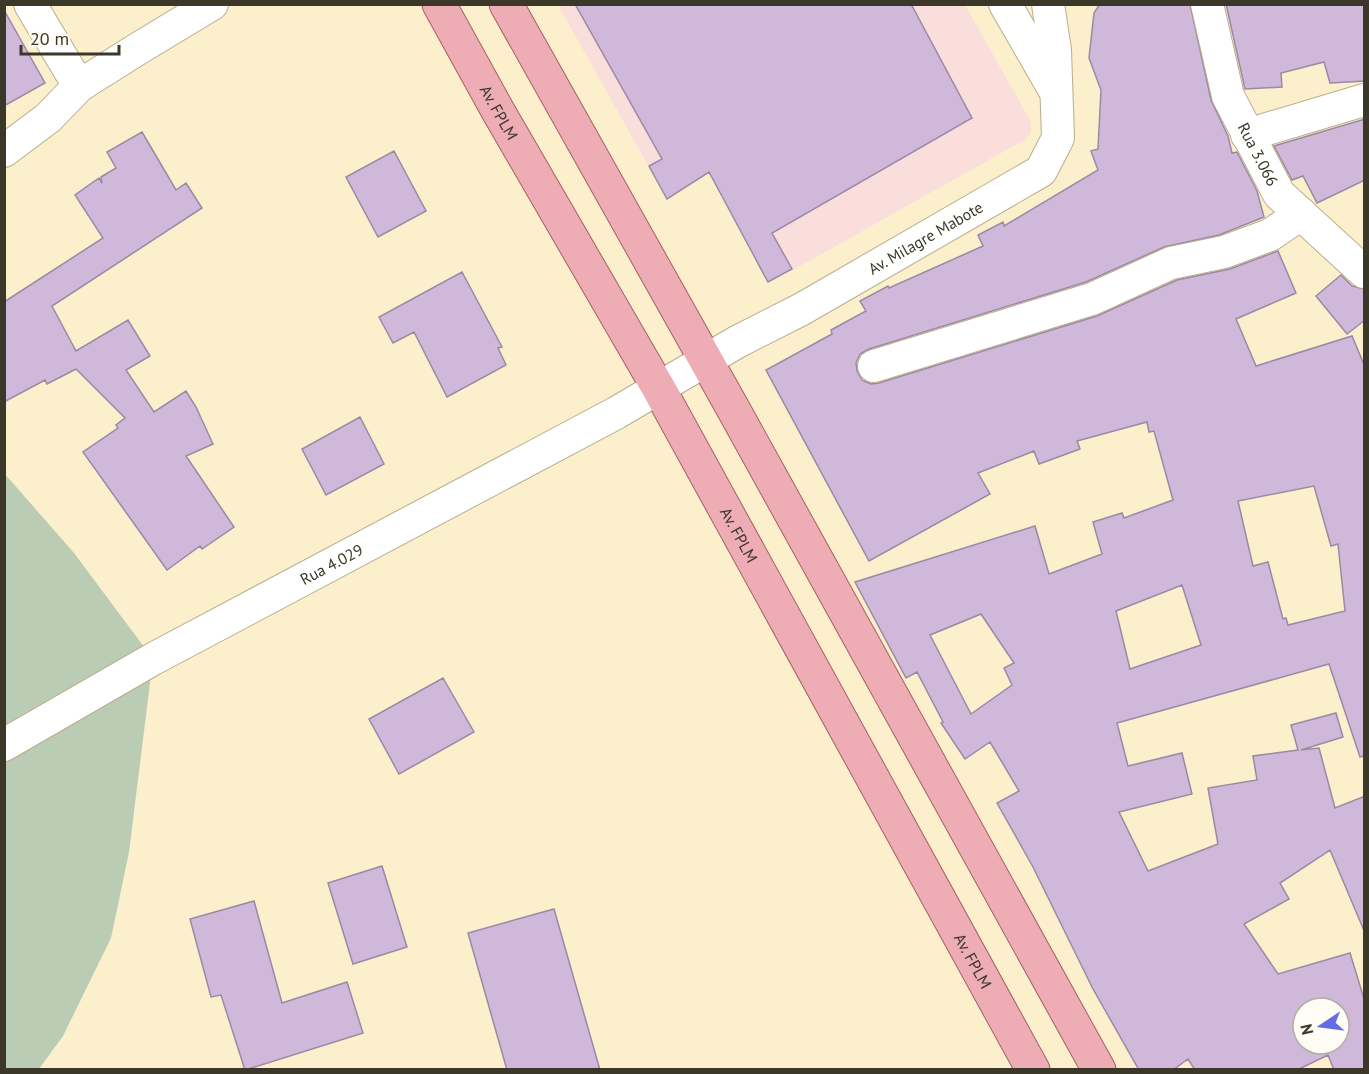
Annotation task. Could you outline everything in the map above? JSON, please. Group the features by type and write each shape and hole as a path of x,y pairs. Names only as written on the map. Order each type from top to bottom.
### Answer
{"main road":[{"name":"Av. FPLM","path":"439,4 659,389 1033,1070"},
{"path":"506,4 1099,1070"}],"street":[{"path":"30,4 79,86"},
{"path":"4,151 48,118 79,86 212,4"},
{"path":"1005,4 1057,95"},
{"name":"Av. Milagre Mabote","path":"659,389 737,342 802,309 1041,171 1058,138 1055,50 1048,4"},
{"name":"Rua 3.066","path":"1207,4 1228,96 1279,194 1365,272"},
{"path":"1247,135 1365,100"},
{"path":"874,366 1092,299 1171,263 1224,252 1270,235 1301,214"},
{"name":"Rua 4.029","path":"4,745 153,659 659,389"}],"shaded area":[{"path":"558,5 965,5 1031,122 1031,133 1026,139 793,270 773,233 864,180 819,102 667,199"}],"green space":[{"path":"4,473 74,553 153,659 129,852 111,938 63,1036 39,1069 5,1069"}],"building":[{"path":"575,4 911,4 972,118 772,233 792,269 768,282 709,172 667,199 649,166 662,159"},
{"path":"1100,4 1190,4 1211,100 1228,136 1232,153 1237,152 1257,191 1264,217 1219,235 1164,247 1086,282 869,349 860,354 856,363 857,371 862,380 871,384 879,383 1097,316 1177,280 1230,269 1278,251 1296,293 1236,319 1256,366 1352,336 1365,367 1365,756 1360,757 1329,664 1117,723 1128,766 1182,753 1192,794 1119,812 1148,871 1218,844 1208,788 1257,780 1253,756 1298,750 1291,725 1336,713 1343,737 1301,750 1319,748 1335,808 1365,796 1365,933 1330,850 1280,883 1289,899 1244,924 1278,974 1350,953 1365,1002 1365,1070 1334,1070 1328,1056 1351,1056 1351,996 1291,996 1291,1056 1326,1056 1297,1070 1195,1070 1188,1059 1173,1070 1139,1070 1093,989 1033,867 997,803 1019,791 990,742 965,759 941,723 943,722 917,672 906,678 855,582 1035,526 1049,574 1102,554 1093,522 1122,513 1124,518 1173,500 1154,431 1149,432 1147,422 1077,441 1080,449 1039,464 1034,451 978,473 990,494 869,561 766,370 832,334 831,330 866,311 860,301 888,286 889,288 983,246 978,235 1003,222 1004,226 1098,170 1091,151 1098,149 1101,90 1089,58 1094,13","holes":["1314,486 1331,546 1338,544 1345,611 1288,625 1286,618 1283,619 1268,562 1253,566 1238,501","1182,585 1201,645 1130,669 1116,611","981,614 1014,663 1004,668 1012,685 971,714 930,635"]},
{"path":"1226,4 1365,4 1365,81 1330,83 1324,62 1281,73 1282,87 1245,89"},
{"path":"4,10 45,83 4,106"},
{"path":"1365,119 1365,180 1317,203 1303,176 1292,180 1274,146"},
{"path":"142,132 176,190 186,183 202,208 52,306 76,351 128,320 150,356 126,370 154,412 186,391 213,444 186,456 234,527 202,549 200,546 167,570 83,452 118,428 116,425 125,418 76,369 47,384 45,380 4,402 4,302 103,238 75,195 99,178 102,183 101,177 116,168 107,152"},
{"path":"394,151 426,211 378,237 346,177"},
{"path":"462,272 502,347 498,348 506,365 447,397 414,332 393,343 379,317"},
{"path":"1341,275 1352,286 1365,289 1365,320 1347,334 1316,296"},
{"path":"360,417 384,464 326,495 302,449"},
{"path":"443,678 474,732 399,774 369,719"},
{"path":"382,866 407,947 353,964 328,883"},
{"path":"254,901 282,1003 347,982 363,1033 245,1070 221,995 211,997 190,919"},
{"path":"554,909 600,1070 507,1070 468,933"}]}
